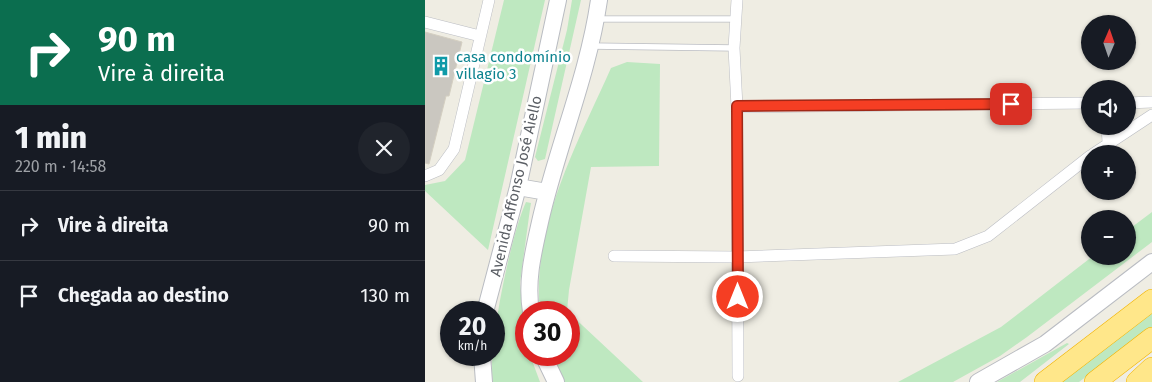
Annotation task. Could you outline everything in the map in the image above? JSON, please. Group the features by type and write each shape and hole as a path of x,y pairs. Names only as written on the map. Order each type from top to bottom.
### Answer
{"highway":[{"path":"1045,382 1152,300"},
{"path":"1095,382 1152,338"},
{"path":"1137,382 1152,368"}],"street":[{"path":"425,176 439,170 454,149 479,36 489,0"},
{"name":"Avenida Affonso José Aiello","path":"488,301 518,187 558,0"},
{"name":"Avenida Affonso José Aiello","path":"530,301 529,273 547,192 591,46 599,0"},
{"path":"737,0 734,48 737,106 738,376"},
{"path":"425,22 479,36"},
{"path":"1136,103 1152,102"},
{"path":"737,106 1081,103"},
{"path":"1104,145 1152,115"},
{"path":"1108,135 1108,142"},
{"path":"614,256 737,258 943,251 967,246 988,236 1081,163"},
{"path":"518,187 547,192"},
{"path":"978,382 1045,344 1152,262"},
{"path":"483,366 484,382"},
{"path":"549,366 557,382"}],"lane":[{"path":"596,19 736,19"},
{"path":"591,46 734,48"}],"green space":[{"path":"504,0 545,0 488,250 425,191 425,185 445,181 465,160"},
{"path":"572,0 581,0 545,159 538,161 535,157 567,30"},
{"path":"627,62 660,64 659,166 591,167 568,301 540,301 539,280 543,249 559,187 571,156 611,68"},
{"path":"526,202 531,203 520,283 522,301 515,301 515,366 534,366 540,382 493,382 492,366 505,366 505,301 500,301 507,265"},
{"path":"1152,212 1152,242 1136,254 1136,224"},
{"path":"1081,265 1122,265 1000,356 953,382 898,382 1001,327"},
{"path":"1152,311 1152,327 1079,382 1058,382"},
{"path":"580,323 643,382 562,382 555,366 580,366"},
{"path":"1067,343 1069,344 1020,382 997,382"}],"building":[{"name":"casa condomínio villagio 3","path":"425,32 462,42 449,96 446,96 429,164 425,163"}],"place":[{"name":"casa condomínio villagio 3","path":"441,66"}],"route":[{"path":"738,297 737,106 1011,104"}]}
